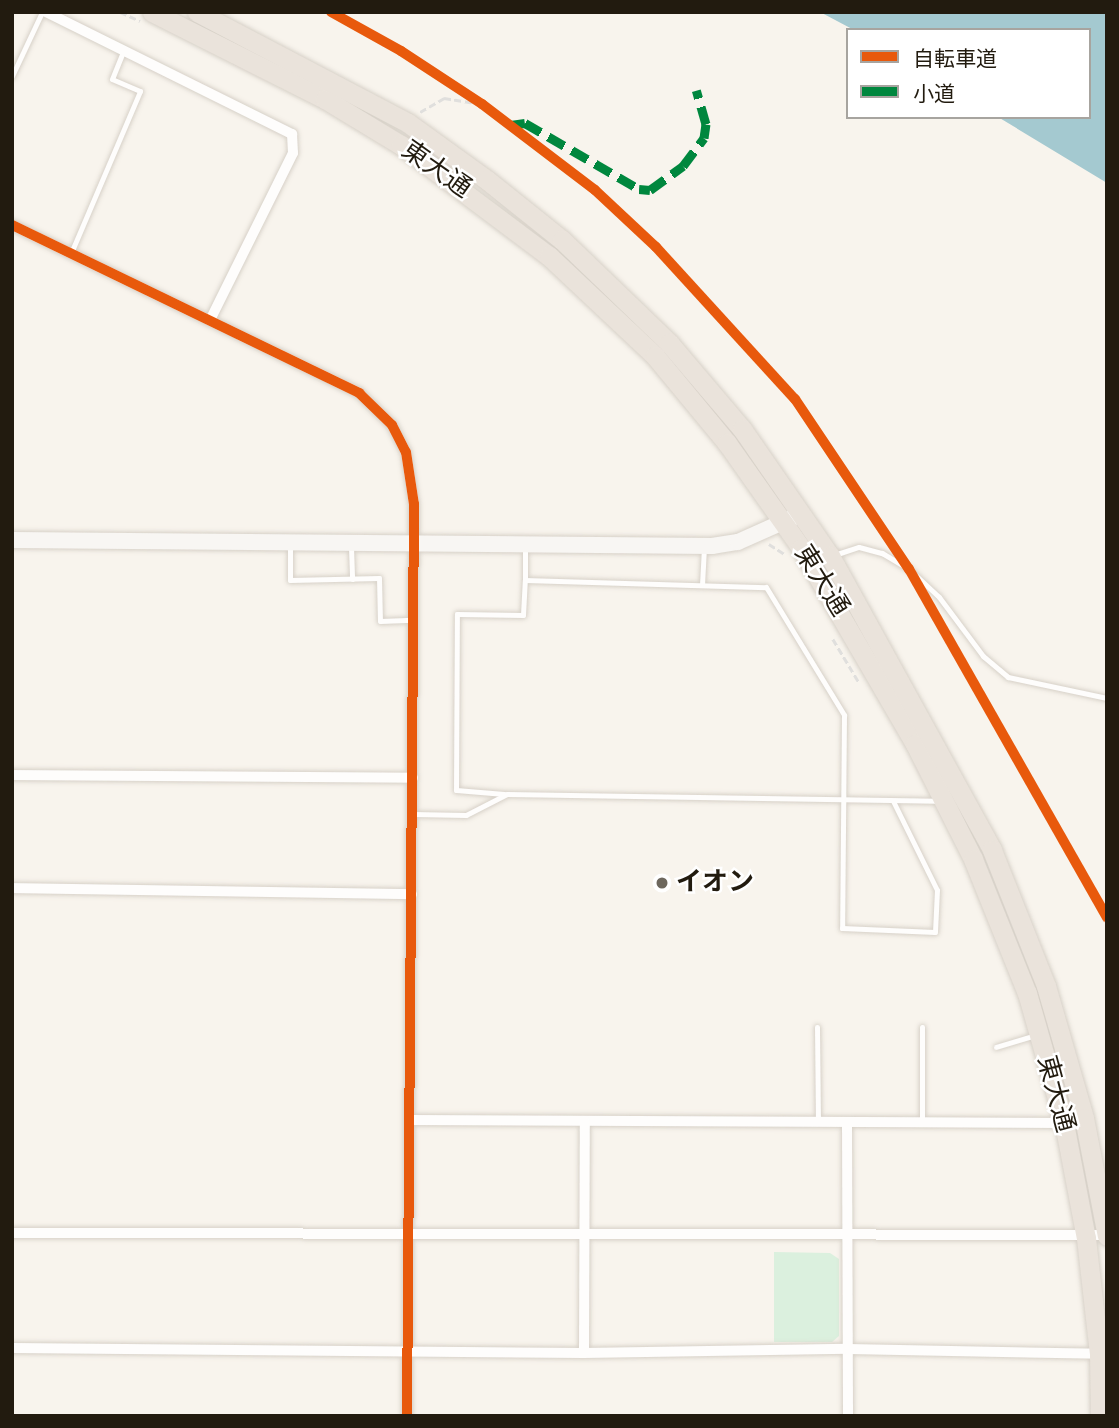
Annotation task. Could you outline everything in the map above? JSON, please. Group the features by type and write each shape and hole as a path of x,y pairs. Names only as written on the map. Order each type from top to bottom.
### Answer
{"highway":[{"name":"東大通","path":"197,12 408,123 562,240 669,343 743,429 830,556 992,850 1046,986 1084,1118 1107,1236"},
{"name":"東大通","path":"148,18 325,99 401,145 549,256 655,356 727,443 784,523 841,612 973,859 1038,1034 1064,1123 1086,1238 1103,1354 1100,1416"}],"street":[{"path":"44,12 285,127 295,143 210,320"},
{"path":"12,225 359,393 392,425 412,476 413,814 407,1416"},
{"path":"12,540 704,546 738,542 761,534 802,513"},
{"path":"12,775 413,778"},
{"path":"12,888 412,894"},
{"path":"410,1120 1064,1123 1084,1118"},
{"path":"584,1353 585,1121"},
{"path":"847,1123 848,1416"},
{"path":"12,1233 848,1238 1107,1236"},
{"path":"12,1348 584,1353 848,1349 1103,1354"}],"lane":[{"path":"12,76 44,12"},
{"path":"71,253 140,91 112,79 124,50"},
{"path":"289,542 290,580 379,578 380,621 413,620"},
{"path":"351,543 352,579"},
{"path":"524,544 523,615 457,614 456,790 507,794 944,801"},
{"path":"702,585 704,546"},
{"path":"830,556 859,547 882,553 923,580 983,656 1008,677 1107,698"},
{"path":"525,580 766,587 844,715 842,928 934,932 937,890 893,801"},
{"path":"413,814 466,815 507,794"},
{"path":"817,1027 818,1123"},
{"path":"922,1027 922,1122"},
{"path":"996,1047 1038,1034"}],"path":[{"path":"120,12 148,18"},
{"path":"459,89 492,111"},
{"path":"418,114 429,103 444,98 482,104"},
{"path":"761,534 774,551 790,556"},
{"path":"831,634 867,694"}],"green space":[{"path":"774,1252 830,1253 839,1259 839,1336 832,1342 774,1342"}],"water":[{"path":"820,12 1107,12 1107,183 1001,119 1091,119 1091,28 850,28"}],"marked path":[{"path":"511,125 525,123 639,189 650,190 683,166 704,138 706,124 696,90"}],"cycle path":[{"path":"331,12 401,51 482,104 595,190 656,247 795,399 909,569 1107,918"},
{"path":"12,225 359,393 392,425 406,452 414,504 407,1416"}],"place":[{"name":"イオン","path":"662,883"}]}
